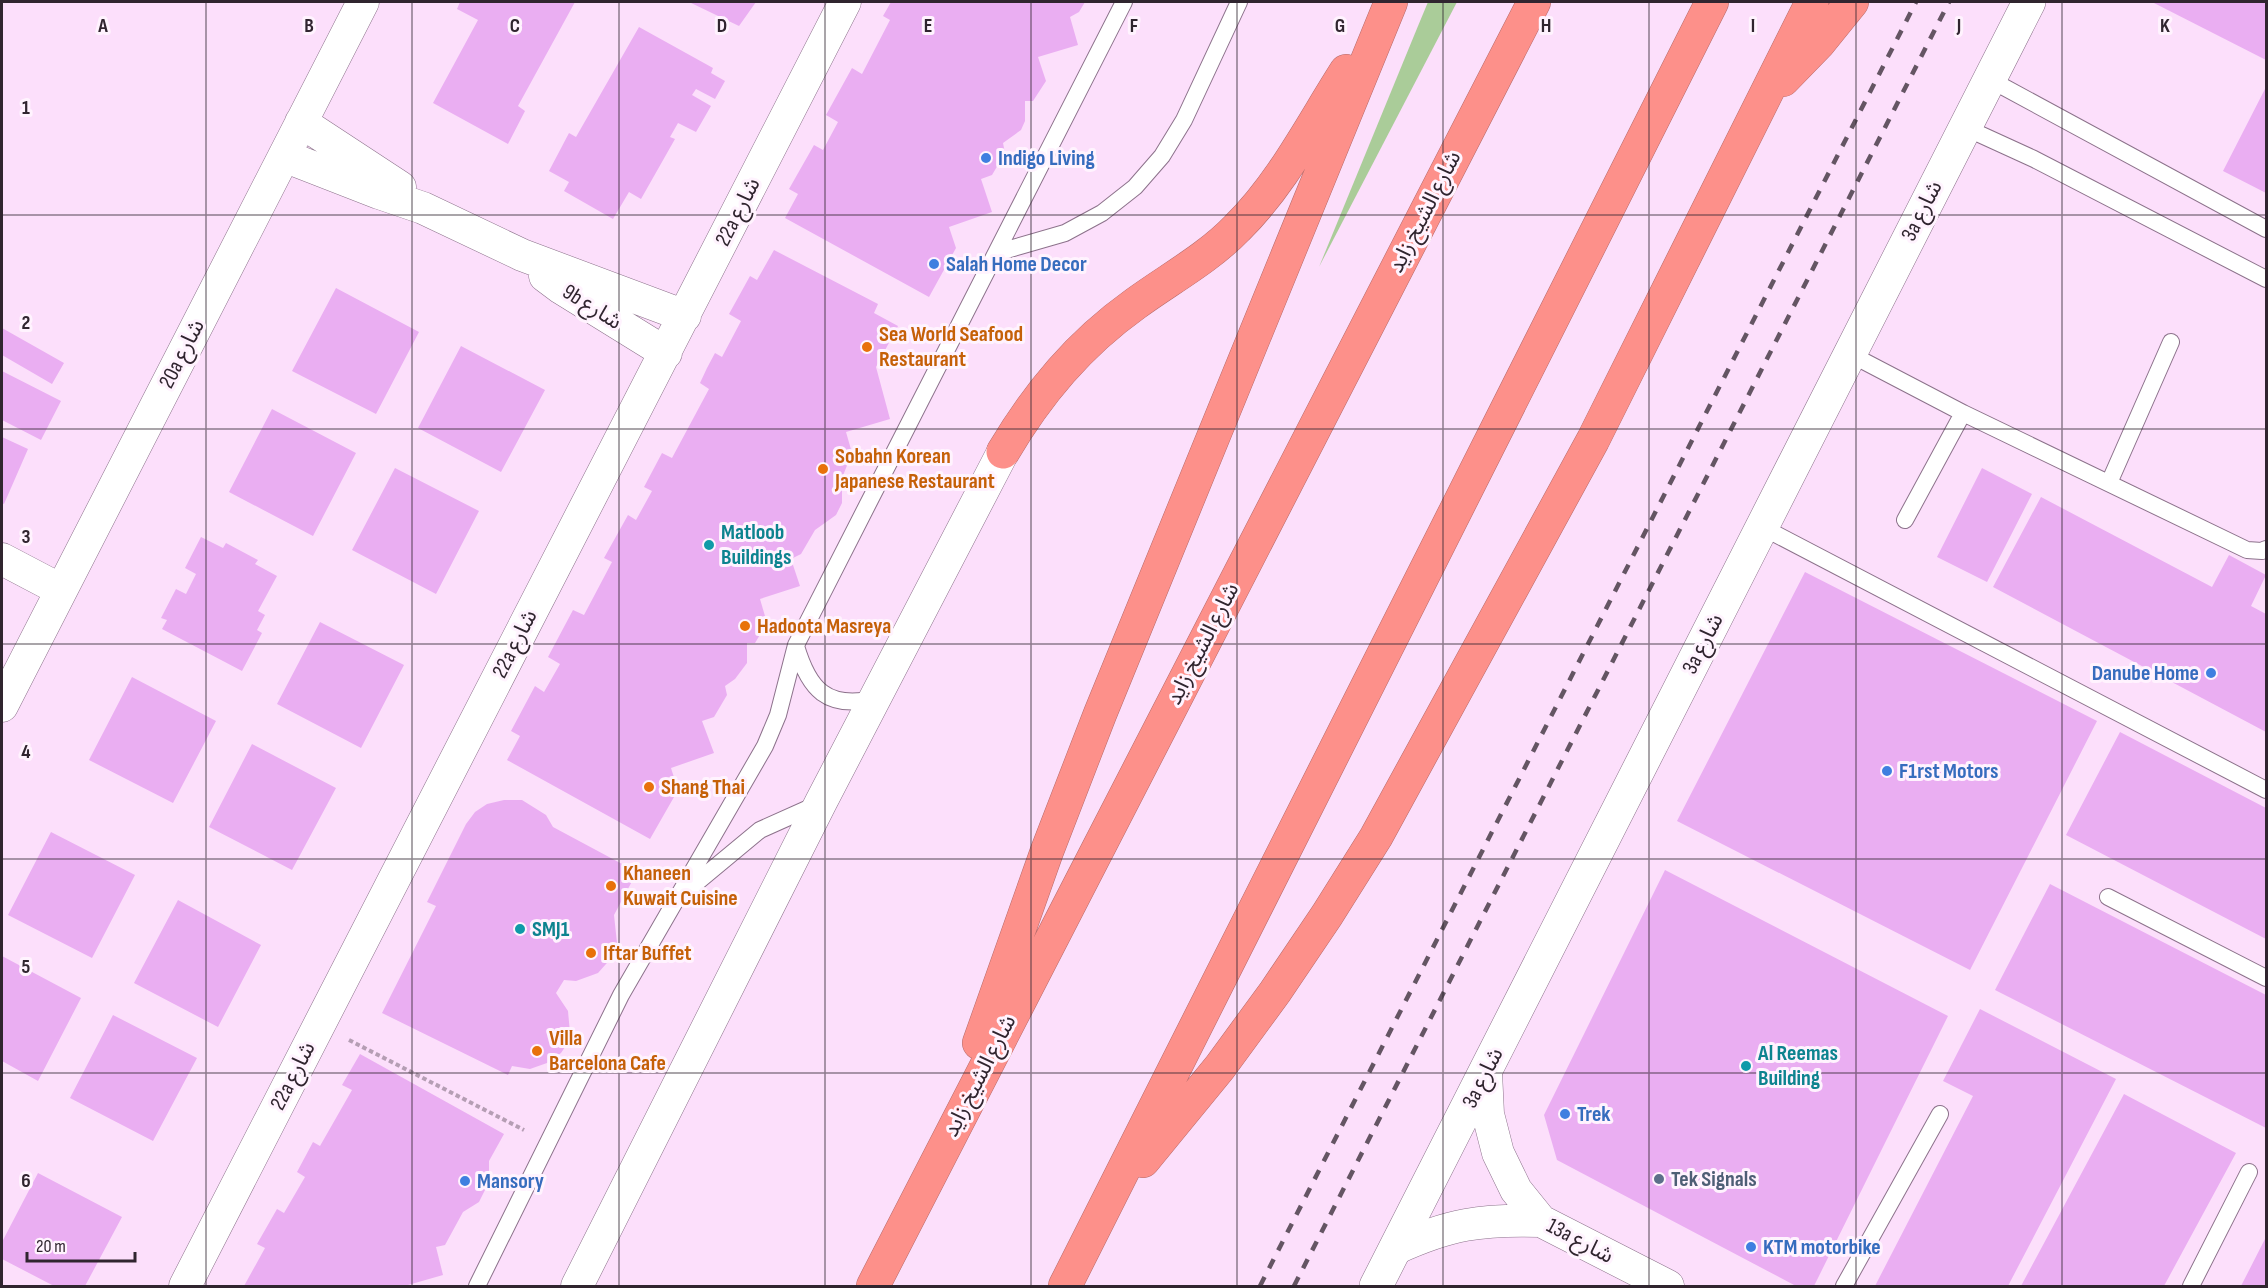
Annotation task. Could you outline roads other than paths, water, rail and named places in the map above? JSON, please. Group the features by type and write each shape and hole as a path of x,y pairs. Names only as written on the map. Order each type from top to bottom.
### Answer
{"highway":[{"path":"1003,452 1023,418 1049,383 1076,353 1105,326 1218,247 1257,206 1274,185 1390,2"},
{"path":"949,1135 996,989 1092,735 1390,2"},
{"name":"شارع الشيخ زايد","path":"873,1287 949,1135 1534,2"},
{"path":"1065,1287 1712,2"},
{"path":"1104,1209 1220,1067 1275,992 1376,837 1593,440 1812,2"},
{"path":"1762,100 1818,44 1852,2"}],"street":[{"name":"20a شارع","path":"2,706 363,2"},
{"name":"22a شارع","path":"186,1287 845,2"},
{"name":"3a شارع","path":"1376,1287 2029,2"},
{"name":"9b شارع","path":"301,122 386,178 423,208"},
{"name":"9b شارع","path":"284,156 423,208 522,255 685,316"},
{"name":"9b شارع","path":"522,255 561,288 666,353"},
{"path":"577,1287 821,802 1003,452"},
{"path":"2,559 61,590"},
{"name":"13a شارع","path":"1486,1072 1488,1114 1498,1153 1516,1190 1541,1221 1668,1287"},
{"path":"1395,1249 1430,1233 1466,1224 1503,1220 1541,1221"}],"lane":[{"path":"477,1287 621,995 765,746 778,716 796,645 1124,2"},
{"path":"996,253 1065,233 1102,213 1135,187 1162,156 1184,120 1239,2"},
{"path":"1989,79 2266,230"},
{"path":"1964,128 2034,159 2266,279"},
{"path":"2109,483 2171,342"},
{"path":"1850,354 1963,413 2247,550 2266,549"},
{"path":"1905,520 1963,413"},
{"path":"1762,527 2266,790"},
{"path":"796,645 804,670 815,687 833,699 854,704 874,699"},
{"path":"679,898 760,830 821,802"},
{"path":"2108,897 2266,978"},
{"path":"1844,1287 1940,1114"},
{"path":"2191,1287 2249,1172"}],"railway":[{"path":"1260,1286 1916,2"},
{"path":"1294,1286 1949,2"}],"place":[{"name":"Indigo Living","path":"986,158"},
{"name":"Salah Home Decor","path":"934,264"},
{"name":"Sea World Seafood Restaurant","path":"867,347"},
{"name":"Sobahn Korean Japanese Restaurant","path":"823,469"},
{"name":"Matloob Buildings","path":"709,545"},
{"name":"Hadoota Masreya","path":"745,626"},
{"name":"Danube Home","path":"2211,673"},
{"name":"F1rst Motors","path":"1887,771"},
{"name":"Shang Thai","path":"649,787"},
{"name":"Khaneen Kuwait Cuisine","path":"611,886"},
{"name":"SMJ1","path":"520,929"},
{"name":"Iftar Buffet","path":"591,953"},
{"name":"Villa Barcelona Cafe","path":"537,1051"},
{"name":"Al Reemas Building","path":"1746,1066"},
{"name":"Trek","path":"1565,1114"},
{"name":"Tek Signals","path":"1659,1179"},
{"name":"Mansory","path":"465,1181"},
{"name":"KTM motorbike","path":"1751,1247"}]}
